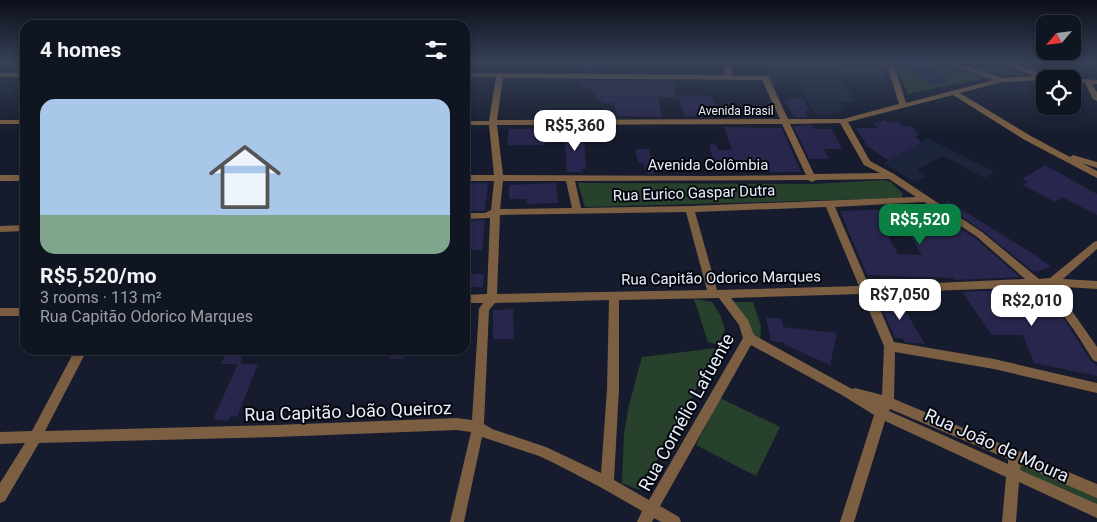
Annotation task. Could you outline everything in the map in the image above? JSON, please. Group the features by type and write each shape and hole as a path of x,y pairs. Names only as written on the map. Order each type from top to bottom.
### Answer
{"street":[{"path":"457,522 478,427 484,310 492,299 495,212 499,178 493,123 498,86"},
{"path":"769,86 812,179"},
{"path":"898,86 903,106"},
{"name":"Avenida Brasil","path":"470,123 843,121 979,86"},
{"path":"1090,86 1097,99"},
{"path":"955,93 1026,137 1097,175"},
{"path":"843,121 867,163 891,176 979,234 1032,279 1047,283 1097,357"},
{"path":"0,122 20,122"},
{"path":"1060,155 1097,165"},
{"name":"Avenida Colômbia","path":"470,178 812,179 891,176"},
{"path":"0,178 20,178"},
{"path":"570,179 577,212"},
{"name":"Rua Eurico Gaspar Dutra","path":"470,216 486,216 495,212 690,209 925,199"},
{"path":"829,204 890,346 884,407 863,467 847,522"},
{"path":"690,209 718,294"},
{"path":"0,229 20,228"},
{"path":"1047,283 1097,244"},
{"name":"Rua Capitão Odorico Marques","path":"470,299 718,294 1047,283 1097,285"},
{"name":"Rua Cornélio Lafuente","path":"644,522 748,338 744,323 718,294"},
{"path":"607,482 614,389 614,295"},
{"path":"0,312 20,312"},
{"path":"748,338 846,391 884,407"},
{"path":"890,346 994,364 1097,388"},
{"path":"0,496 36,436 78,355"},
{"name":"Rua João de Moura","path":"884,407 1015,455 1097,490"},
{"name":"Rua João de Moura","path":"884,407 1014,473 1097,511"},
{"name":"Rua Capitão João Queiroz","path":"0,438 457,424 478,427 488,434 541,452 607,482 674,522"},
{"path":"1009,522 1015,455"}],"shaded area":[{"path":"800,86 846,86 856,102 840,102 843,108 839,108 841,112 816,116"},
{"path":"928,138 994,172 985,178 943,156 917,170 926,176 915,182 883,163"}],"green space":[{"path":"905,86 946,86 908,94"},
{"path":"885,180 891,182 903,194 901,198 585,207 578,183 813,184"},
{"path":"694,299 712,302 720,315 725,329 718,345 708,342"},
{"path":"728,302 753,302 761,326 760,344"},
{"path":"717,348 678,425 639,490 622,483 624,434 629,405 642,357"},
{"path":"720,398 780,427 756,476 696,445"},
{"path":"1019,459 1097,493 1097,511 1017,475"}],"building":[{"path":"581,86 674,86 676,98 658,97 662,117 617,116 614,103 602,103 601,100 596,100 595,90 581,89"},
{"path":"678,95 711,96 719,116 684,116"},
{"path":"802,97 809,111 805,111 808,117 794,117 783,100"},
{"path":"885,120 888,123 898,121 904,127 910,125 920,135 915,136 922,142 888,160 867,146 856,128 878,128 873,123"},
{"path":"812,125 814,129 832,129 842,149 824,149 829,159 809,159 793,126"},
{"path":"724,127 782,128 801,172 762,172 760,169 726,169 727,172 717,172 709,145 715,143 718,150 732,150"},
{"path":"509,129 545,129 545,145 507,145"},
{"path":"564,133 584,133 586,169 581,169 582,172 567,172"},
{"path":"635,149 649,149 654,174 647,174 643,163 638,163"},
{"path":"1045,165 1097,194 1097,215 1062,197 1055,202 1023,185 1028,182 1022,179"},
{"path":"470,183 488,183 485,211 470,211"},
{"path":"556,183 558,203 526,204 527,199 509,199 509,185"},
{"path":"948,201 1051,267 1034,272 983,231 943,204"},
{"path":"896,207 929,208 975,238 1020,277 954,280 953,278 867,275 840,211 898,209","holes":["888,236 910,236 922,255 898,254"]},
{"path":"485,220 482,250 470,250 470,221"},
{"path":"470,274 484,274 483,287 470,287"},
{"path":"1035,289 1066,322 1091,361 1097,366 1097,376 1034,363 1023,335 992,335 962,292"},
{"path":"877,298 898,299 925,344 905,342 902,338 895,338"},
{"path":"513,309 514,339 493,339 493,310"},
{"path":"766,317 782,319 783,327 837,333 830,365 784,343 771,341"},
{"path":"225,355 243,355 240,364 221,364"},
{"path":"390,355 404,355 403,359 389,359"},
{"path":"238,364 258,364 237,417 230,416 228,421 213,419"}]}
